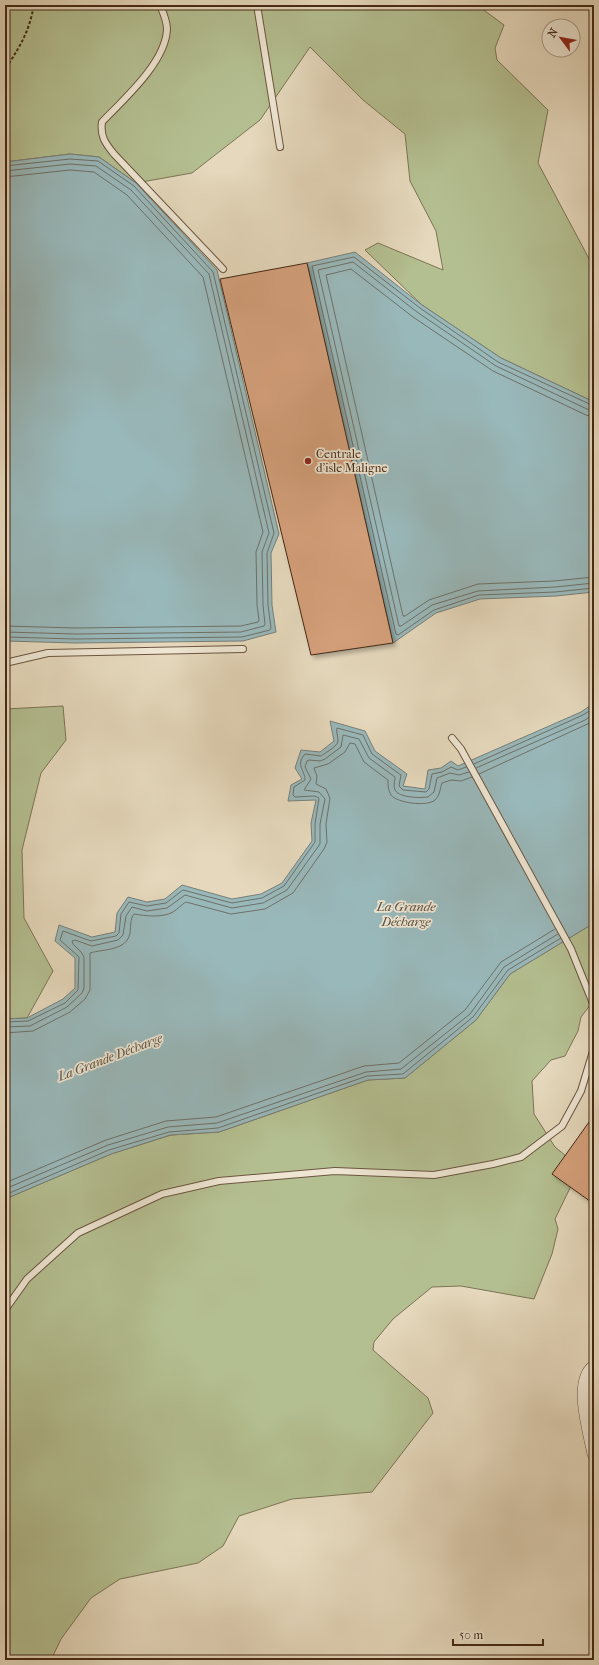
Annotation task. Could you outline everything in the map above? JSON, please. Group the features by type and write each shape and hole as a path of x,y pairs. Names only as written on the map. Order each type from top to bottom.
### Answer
{"street":[{"path":"592,1369 584,1384 584,1407 594,1454"}],"lane":[{"path":"160,5 167,28 164,47 145,76 102,122 101,131 104,142 114,154 223,269"},
{"path":"257,5 280,148"},
{"path":"5,662 48,653 243,649"},
{"path":"452,738 461,749 571,949 594,1006"},
{"path":"5,1310 27,1279 78,1233 162,1194 219,1181 335,1171 434,1175 521,1157 562,1126 581,1091 594,1048"}],"path":[{"path":"5,67 25,38 34,5"}],"green space":[{"path":"5,5 477,5 504,25 495,48 497,60 548,110 538,163 594,268 594,402 501,358 422,305 365,250 378,243 443,270 436,231 410,181 405,134 363,100 310,47 260,120 192,173 136,183 99,157 70,154 5,162"},
{"path":"63,706 66,740 41,773 22,850 24,918 53,971 27,1018 5,1019 5,709"},
{"path":"594,923 594,1000 581,1017 578,1031 565,1056 551,1060 532,1081 534,1114 555,1147 571,1160 582,1174 570,1188 555,1219 558,1229 552,1254 534,1299 461,1286 432,1287 393,1319 374,1342 373,1350 428,1398 433,1413 372,1492 292,1499 239,1516 223,1546 198,1563 120,1579 91,1598 61,1639 51,1660 5,1660 5,1199 111,1154 171,1135 219,1132 368,1080 405,1078 476,1020 510,974"}],"water":[{"path":"70,154 99,157 136,183 217,270 279,534 271,553 272,605 276,632 243,641 76,643 5,641 5,162"},
{"path":"355,252 422,305 501,358 594,402 594,592 556,596 480,599 436,613 393,643 307,263"},
{"name":"La Grande Décharge","path":"594,703 594,923 510,974 476,1020 405,1078 368,1080 219,1132 170,1135 111,1154 5,1199 5,1019 27,1018 63,999 75,988 75,958 55,941 59,925 92,937 115,932 117,913 128,897 147,902 165,899 182,885 232,899 261,894 282,883 312,841 311,823 316,800 288,801 291,785 302,779 295,768 301,750 320,752 334,741 330,721 365,731 375,751 407,774 403,786 425,789 428,770 441,768 451,761 458,766 581,712"}],"building":[{"name":"Centrale d'isle Maligne","path":"307,263 393,643 311,655 220,279"},
{"path":"594,1115 594,1204 552,1174"}],"place":[{"name":"Centrale d'isle Maligne","path":"308,461"}]}
